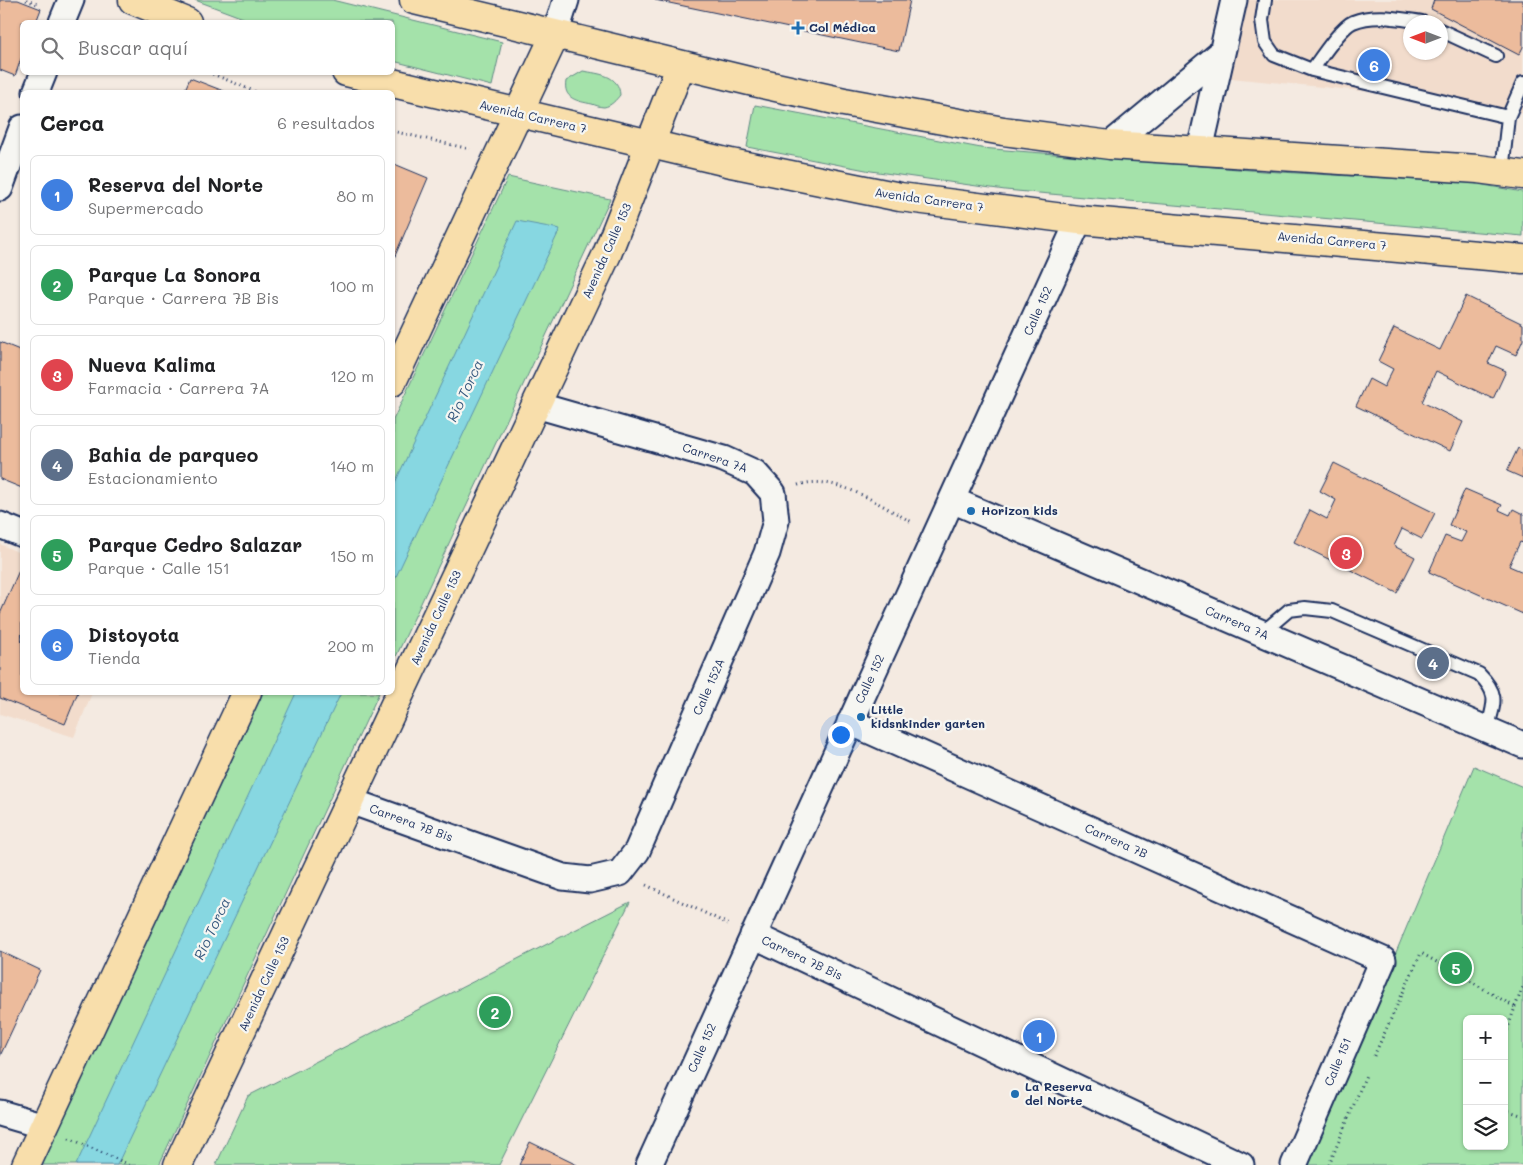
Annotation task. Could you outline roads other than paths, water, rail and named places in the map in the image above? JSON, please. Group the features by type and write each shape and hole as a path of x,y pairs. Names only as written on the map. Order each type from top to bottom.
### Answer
{"main road":[{"path":"133,0 182,20"},
{"path":"414,0 452,5 555,35 844,102 1003,131 1110,145 1513,173"},
{"path":"395,376 555,35"},
{"name":"Avenida Calle 153","path":"178,1165 607,254 681,65"},
{"name":"Avenida Carrera 7","path":"358,75 650,145 843,187 1079,220 1523,259"},
{"path":"26,1165 246,695"}],"street":[{"path":"63,20 71,0"},
{"path":"555,35 566,0"},
{"path":"1200,150 1220,54 1234,0"},
{"path":"1110,145 1220,54"},
{"path":"37,90 43,75"},
{"path":"0,188 20,133"},
{"name":"Calle 152","path":"655,1163 753,935 1079,220"},
{"name":"Carrera 7A","path":"536,406 724,459 755,472 773,493"},
{"name":"Calle 152A","path":"620,873 637,852 767,553 776,521 773,493"},
{"name":"Carrera 7A","path":"952,500 1523,745"},
{"path":"0,525 20,533"},
{"name":"Carrera 7B","path":"850,722 1383,960"},
{"name":"Carrera 7B Bis","path":"350,801 563,877 590,880 620,873"},
{"name":"Carrera 7B Bis","path":"753,935 1241,1165"},
{"name":"Calle 151","path":"1294,1165 1383,960"},
{"path":"0,1113 44,1126"}],"lane":[{"path":"1266,0 1262,20 1265,42 1274,55 1312,70 1508,117"},
{"path":"1312,70 1326,49 1352,23 1387,16 1403,19"},
{"path":"1448,34 1496,56"},
{"path":"1513,173 1508,117 1523,82"},
{"path":"1262,633 1289,610 1305,608 1332,610 1479,674 1492,687 1495,700 1487,730"}],"water":[{"name":"Río Torca","path":"517,221 560,229 395,579 395,483"},
{"name":"Río Torca","path":"295,695 340,695 117,1165 76,1165"}],"place":[{"name":"Col Médica","path":"798,28"},
{"name":"Distoyota","path":"1374,65"},
{"name":"Horizon kids","path":"971,511"},
{"name":"Nueva Kalima","path":"1346,553"},
{"name":"Bahia de parqueo","path":"1433,663"},
{"name":"Little kidsnkinder garten","path":"861,717"},
{"name":"Parque Cedro Salazar","path":"1456,968"},
{"name":"Parque La Sonora","path":"495,1012"},
{"name":"Reserva del Norte","path":"1039,1036"},
{"name":"La Reserva del Norte","path":"1015,1094"}]}
